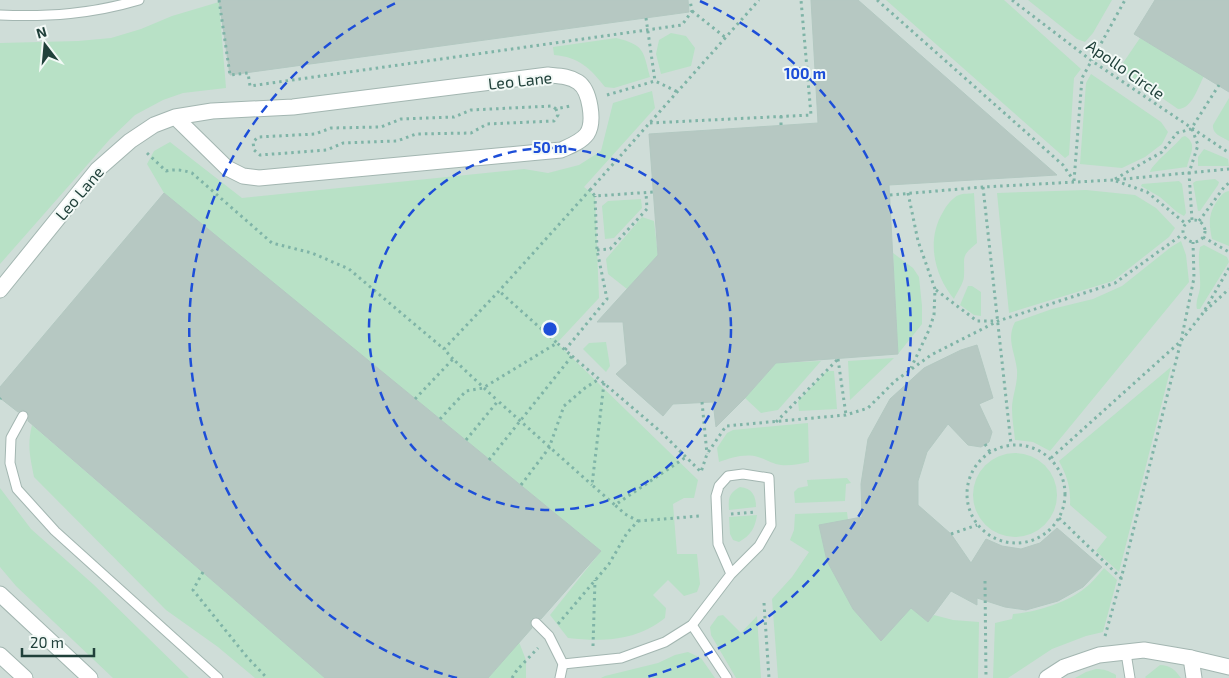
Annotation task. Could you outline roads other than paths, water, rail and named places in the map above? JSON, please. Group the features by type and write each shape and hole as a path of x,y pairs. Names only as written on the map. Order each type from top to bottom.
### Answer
{"street":[{"name":"Leo Lane","path":"0,290 98,170 133,139 154,126 175,117 212,111 293,107 548,75 565,76 580,83 589,101 592,118 588,133 576,144 560,150 259,178 243,176 227,168 175,117"},
{"path":"0,594 90,678"},
{"path":"1047,678 1064,667 1099,655 1144,650 1229,667"},
{"path":"0,655 25,678"},
{"path":"1191,658 1194,678"}],"lane":[{"path":"0,15 80,14 139,0"},
{"path":"23,416 10,438 10,463 17,489 55,531 218,678"},
{"path":"563,664 621,658 665,642 692,625 731,574 759,546 771,525 769,478 743,474 728,476 719,486 716,496 718,544 731,574"},
{"path":"536,624 549,636 563,664 560,678"},
{"path":"692,625 727,678"},
{"path":"1126,652 1130,678"}]}
